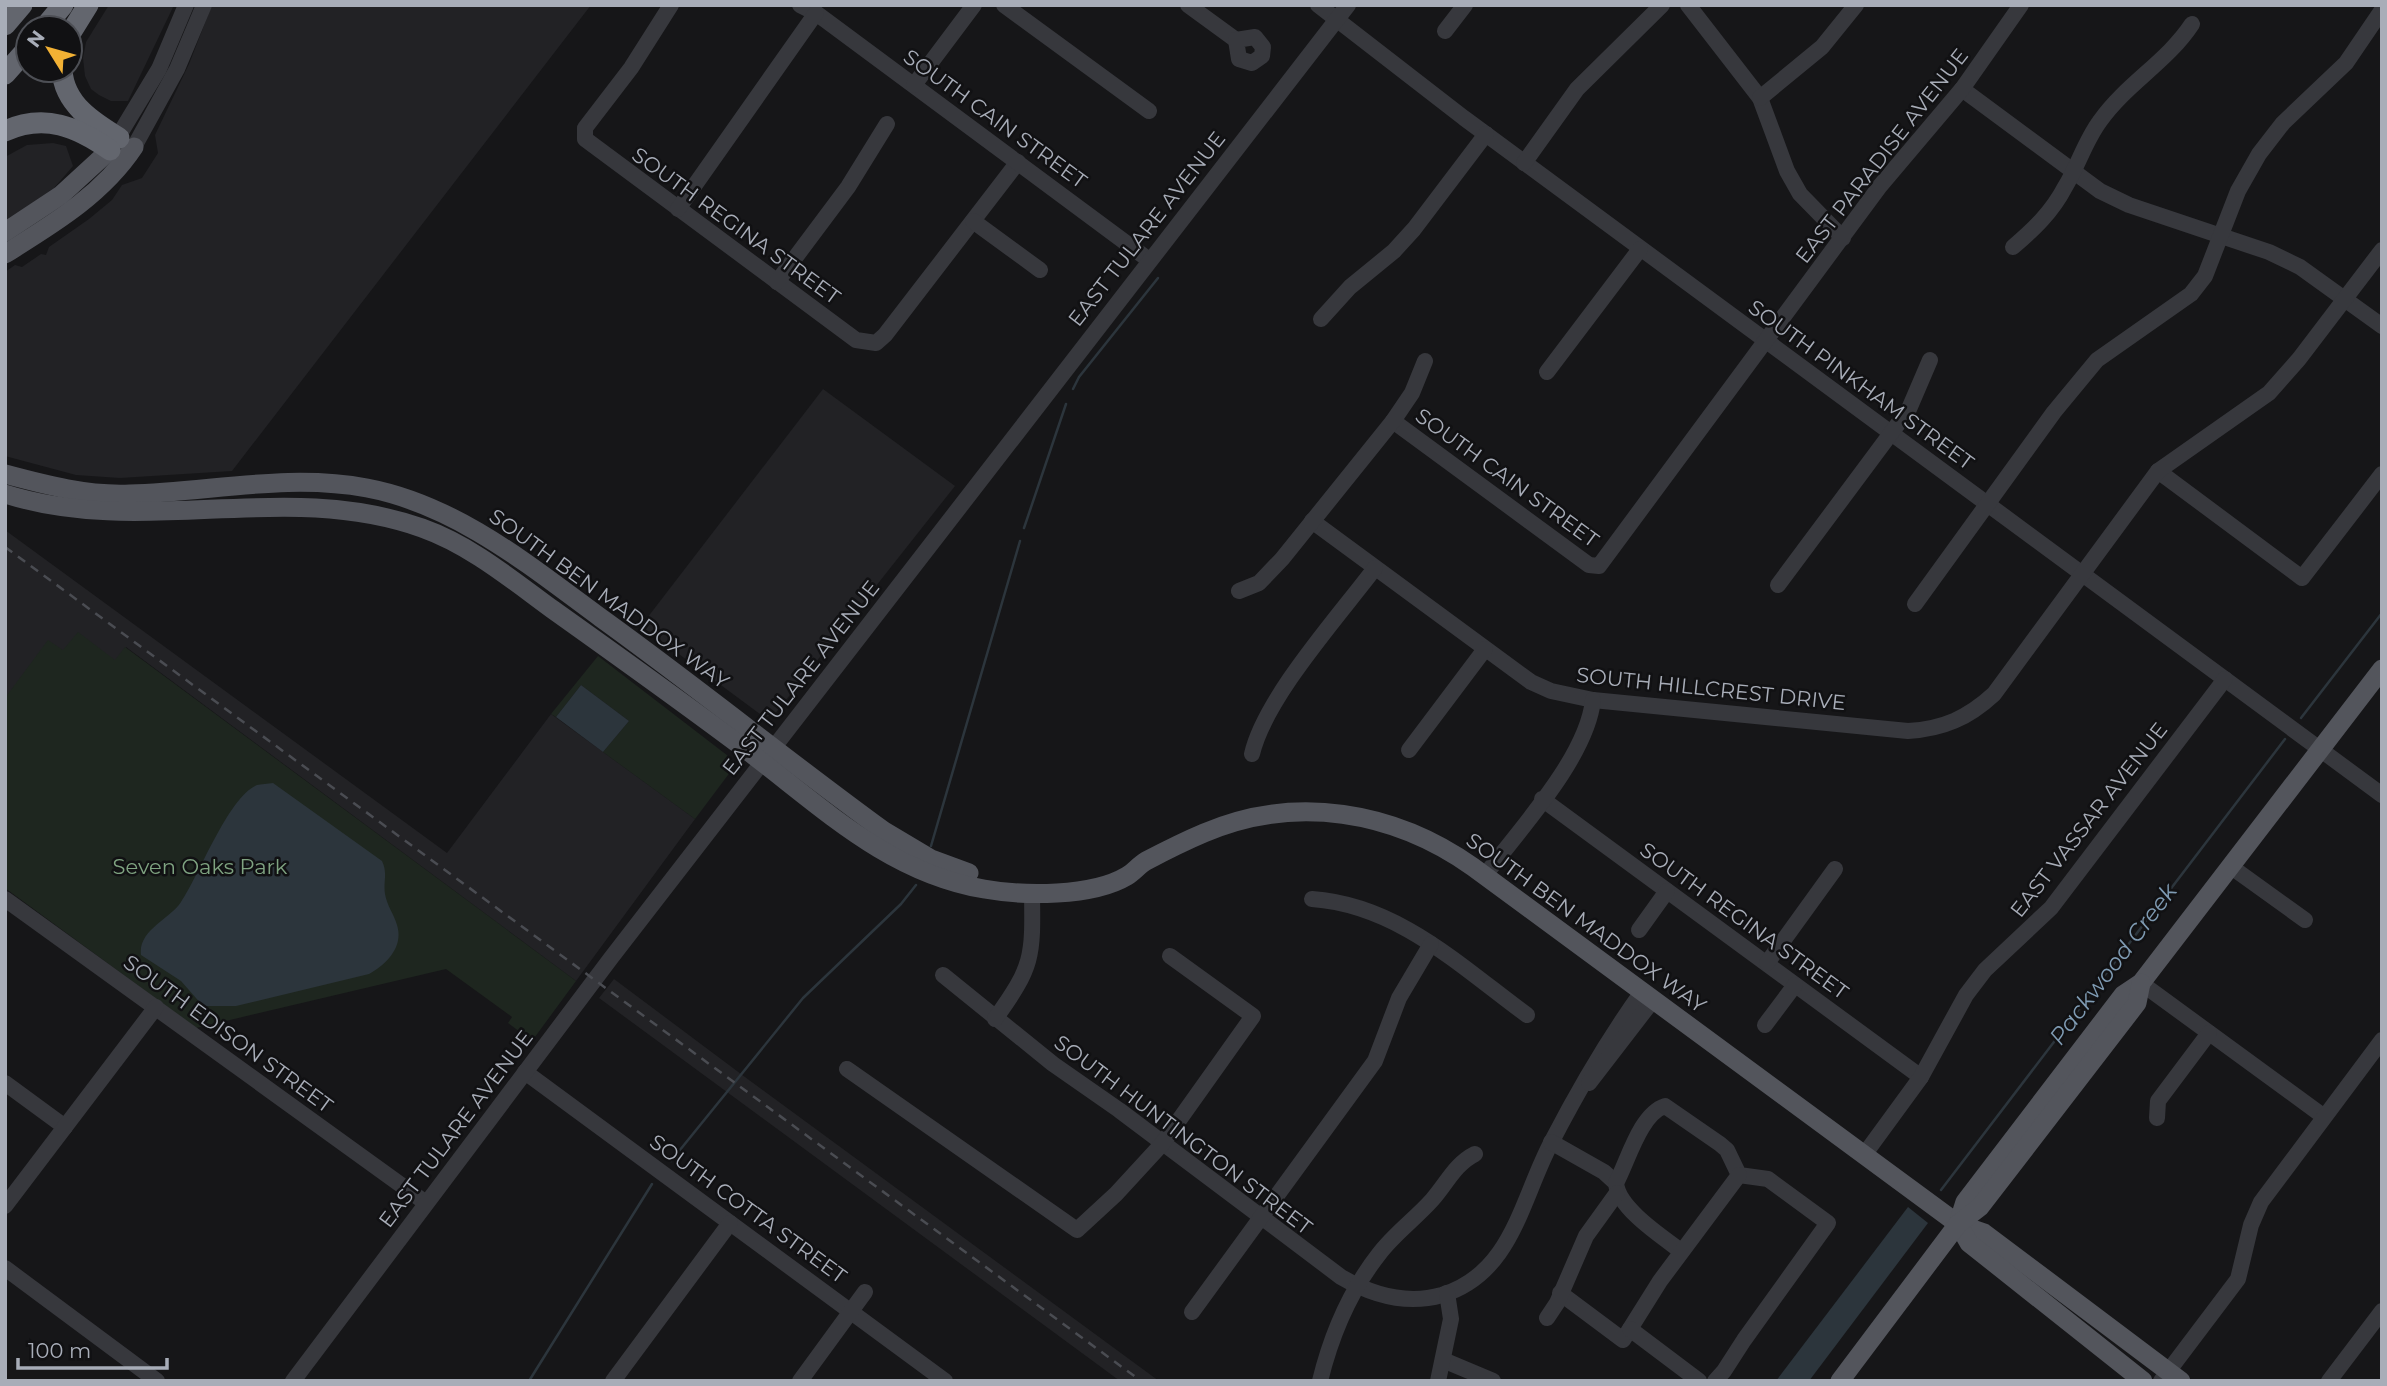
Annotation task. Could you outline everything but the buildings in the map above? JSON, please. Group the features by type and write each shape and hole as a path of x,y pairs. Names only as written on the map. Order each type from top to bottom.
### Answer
{"highway":[{"path":"5,25 22,5"},
{"path":"64,84 76,106 121,145"},
{"path":"5,131 36,123 58,124 121,145"}],"main road":[{"path":"5,232 61,195 121,145"},
{"path":"5,254 84,201 115,172 121,145"},
{"name":"SOUTH BEN MADDOX WAY","path":"5,474 68,489 129,494 223,485 320,481 370,489 408,500 460,522 535,570 768,755 864,841 903,863 972,887 1032,893 1100,885 1126,877 1143,863 1203,833 1239,821 1284,813 1321,812 1364,817 1402,828 1441,846 1485,875 1958,1224 1984,1233 2170,1378"},
{"name":"SOUTH BEN MADDOX WAY","path":"5,494 47,505 93,512 148,514 265,505 325,506 419,527 482,558 768,755 924,856 956,869 1004,879 1037,881 1075,877 1121,865 1143,863"},
{"path":"419,527 437,523 527,575 535,570"},
{"path":"1840,1381 1958,1224 1980,1207 2049,1120 2137,1003 2141,983 2382,669"},
{"name":"SOUTH BEN MADDOX WAY","path":"1958,1224 1969,1243 2143,1381"}],"street":[{"path":"121,145 159,69 186,5"},
{"path":"121,145 177,69 204,5"},
{"name":"SOUTH REGINA STREET","path":"671,5 583,135 589,144 856,340 876,343 885,335 973,221"},
{"name":"SOUTH CAIN STREET","path":"800,5 813,9 1149,260"},
{"path":"914,85 974,5"},
{"path":"1004,5 1149,111"},
{"path":"1188,5 1236,40"},
{"name":"SOUTH PINKHAM STREET","path":"1318,5 1524,163 2382,795"},
{"name":"EAST TULARE AVENUE","path":"293,1381 768,755 1348,5"},
{"path":"1445,31 1465,5"},
{"path":"1524,163 1577,89 1662,5"},
{"path":"1688,5 1760,98 1787,171 1800,194 1843,239"},
{"path":"1760,98 1822,47 1856,5"},
{"name":"EAST PARADISE AVENUE","path":"1599,566 1909,149 1962,89 2021,5"},
{"path":"678,209 813,9"},
{"path":"1915,604 2054,412 2097,360 2191,294 2205,275 2238,191 2259,154 2283,123 2346,63 2382,10"},
{"path":"2013,247 2038,227 2053,207 2100,120 2145,72 2173,50 2192,24"},
{"path":"1962,89 2072,173 2129,205 2222,236 2300,267 2382,326"},
{"path":"777,282 848,187 887,124"},
{"path":"1321,319 1350,287 1394,251 1414,229 1486,134"},
{"path":"1018,162 973,221 1040,270"},
{"path":"1547,372 1640,248"},
{"name":"SOUTH HILLCREST DRIVE","path":"1312,521 1485,649 1541,686 1592,700 1908,731 1931,730 1974,712 1994,694 2158,471 2269,393 2382,250"},
{"path":"1778,585 1909,409 1930,360"},
{"path":"1239,591 1259,583 1393,421 1412,393 1425,361"},
{"name":"SOUTH CAIN STREET","path":"1393,421 1590,565 1599,566"},
{"path":"2158,471 2302,578 2382,474"},
{"path":"1252,754 1255,739 1271,707 1375,568"},
{"path":"1409,750 1485,649"},
{"name":"EAST VASSAR AVENUE","path":"1864,1155 1921,1077 1966,995 1985,970 2051,908 2225,679"},
{"path":"1485,875 1577,751 1591,718 1592,700"},
{"name":"SOUTH REGINA STREET","path":"1542,799 1921,1077"},
{"path":"2230,866 2305,920"},
{"path":"1767,963 1835,869"},
{"path":"1639,930 1667,891"},
{"path":"995,1019 1024,979 1031,956 1032,893"},
{"name":"SOUTH EDISON STREET","path":"5,899 426,1203"},
{"path":"1312,900 1339,901 1392,919 1432,944 1527,1015"},
{"path":"1192,1312 1375,1061 1399,998 1432,944"},
{"path":"848,1069 1077,1230 1162,1144 1253,1016 1170,956"},
{"name":"SOUTH HUNTINGTON STREET","path":"943,975 995,1019 1261,1219 1358,1287 1413,1300 1447,1293"},
{"path":"2141,983 2323,1116"},
{"path":"1765,1025 1796,985"},
{"path":"1438,1381 1451,1318 1447,1293 1474,1282 1498,1256 1551,1143 1583,1090 1600,1052 1648,996"},
{"path":"5,1206 156,1007"},
{"path":"2157,1118 2158,1101 2209,1033"},
{"path":"2170,1378 2238,1279 2250,1225 2260,1202 2382,1040"},
{"name":"SOUTH COTTA STREET","path":"525,1072 945,1381"},
{"path":"5,1083 65,1127"},
{"path":"1547,1318 1586,1236 1616,1188 1642,1130 1656,1109 1665,1106 1674,1109 1727,1150 1739,1175"},
{"path":"1551,1143 1604,1172 1648,1226 1681,1251"},
{"path":"1320,1381 1329,1347 1358,1287 1379,1253 1422,1210 1460,1161 1475,1154"},
{"path":"1715,1381 1828,1223 1768,1179 1739,1175"},
{"path":"1627,1335 1681,1251 1739,1175"},
{"path":"613,1381 730,1223"},
{"path":"5,1268 157,1381"},
{"path":"800,1381 865,1292"},
{"path":"1560,1293 1699,1381"},
{"path":"2329,1381 2382,1311"},
{"path":"1443,1360 1493,1381"}],"shaded area":[{"path":"109,5 174,5 128,101 111,101 91,89 84,67 86,42"},
{"path":"212,5 591,5 232,471 120,478 76,475 5,456 5,272 15,265 22,267 41,254 46,255 49,247 112,200 122,185 142,178 158,153 155,135 189,64"},
{"path":"53,143 66,146 73,166 54,188 5,222 5,157 27,145"},
{"path":"823,389 955,486 774,715 764,717 641,626"},
{"path":"5,530 447,853 551,714 695,819 576,981 126,647 5,807"},
{"path":"581,685 629,721 603,752 556,717"},
{"path":"273,783 382,861 385,870 385,894 399,933 396,948 382,966 369,974 236,1006 203,1006 181,981 141,955 141,946 149,932 181,902 235,805 246,792 257,785"},
{"path":"614,979 1159,1381 1120,1381 599,998"},
{"path":"1908,1207 1928,1223 1809,1381 1776,1381"}],"green space":[{"name":"Seven Oaks Park","path":"78,632 115,660 125,647 576,981 532,1041 508,1023 512,1017 446,969 196,1028 5,888 5,698 48,640 63,650"},
{"path":"598,656 732,759 731,771 695,819 603,752 629,721 581,685 556,717 551,714"}],"waterway":[{"path":"1073,389 1079,377 1158,278"},
{"path":"1024,528 1066,404"},
{"path":"931,846 1020,541"},
{"name":"Packwood Creek","path":"2301,718 2382,613"},
{"name":"Packwood Creek","path":"1941,1190 2285,739"},
{"path":"671,1161 803,998 901,904 916,885"},
{"path":"529,1381 652,1184"}],"railway":[{"path":"5,547 1141,1381"}]}
